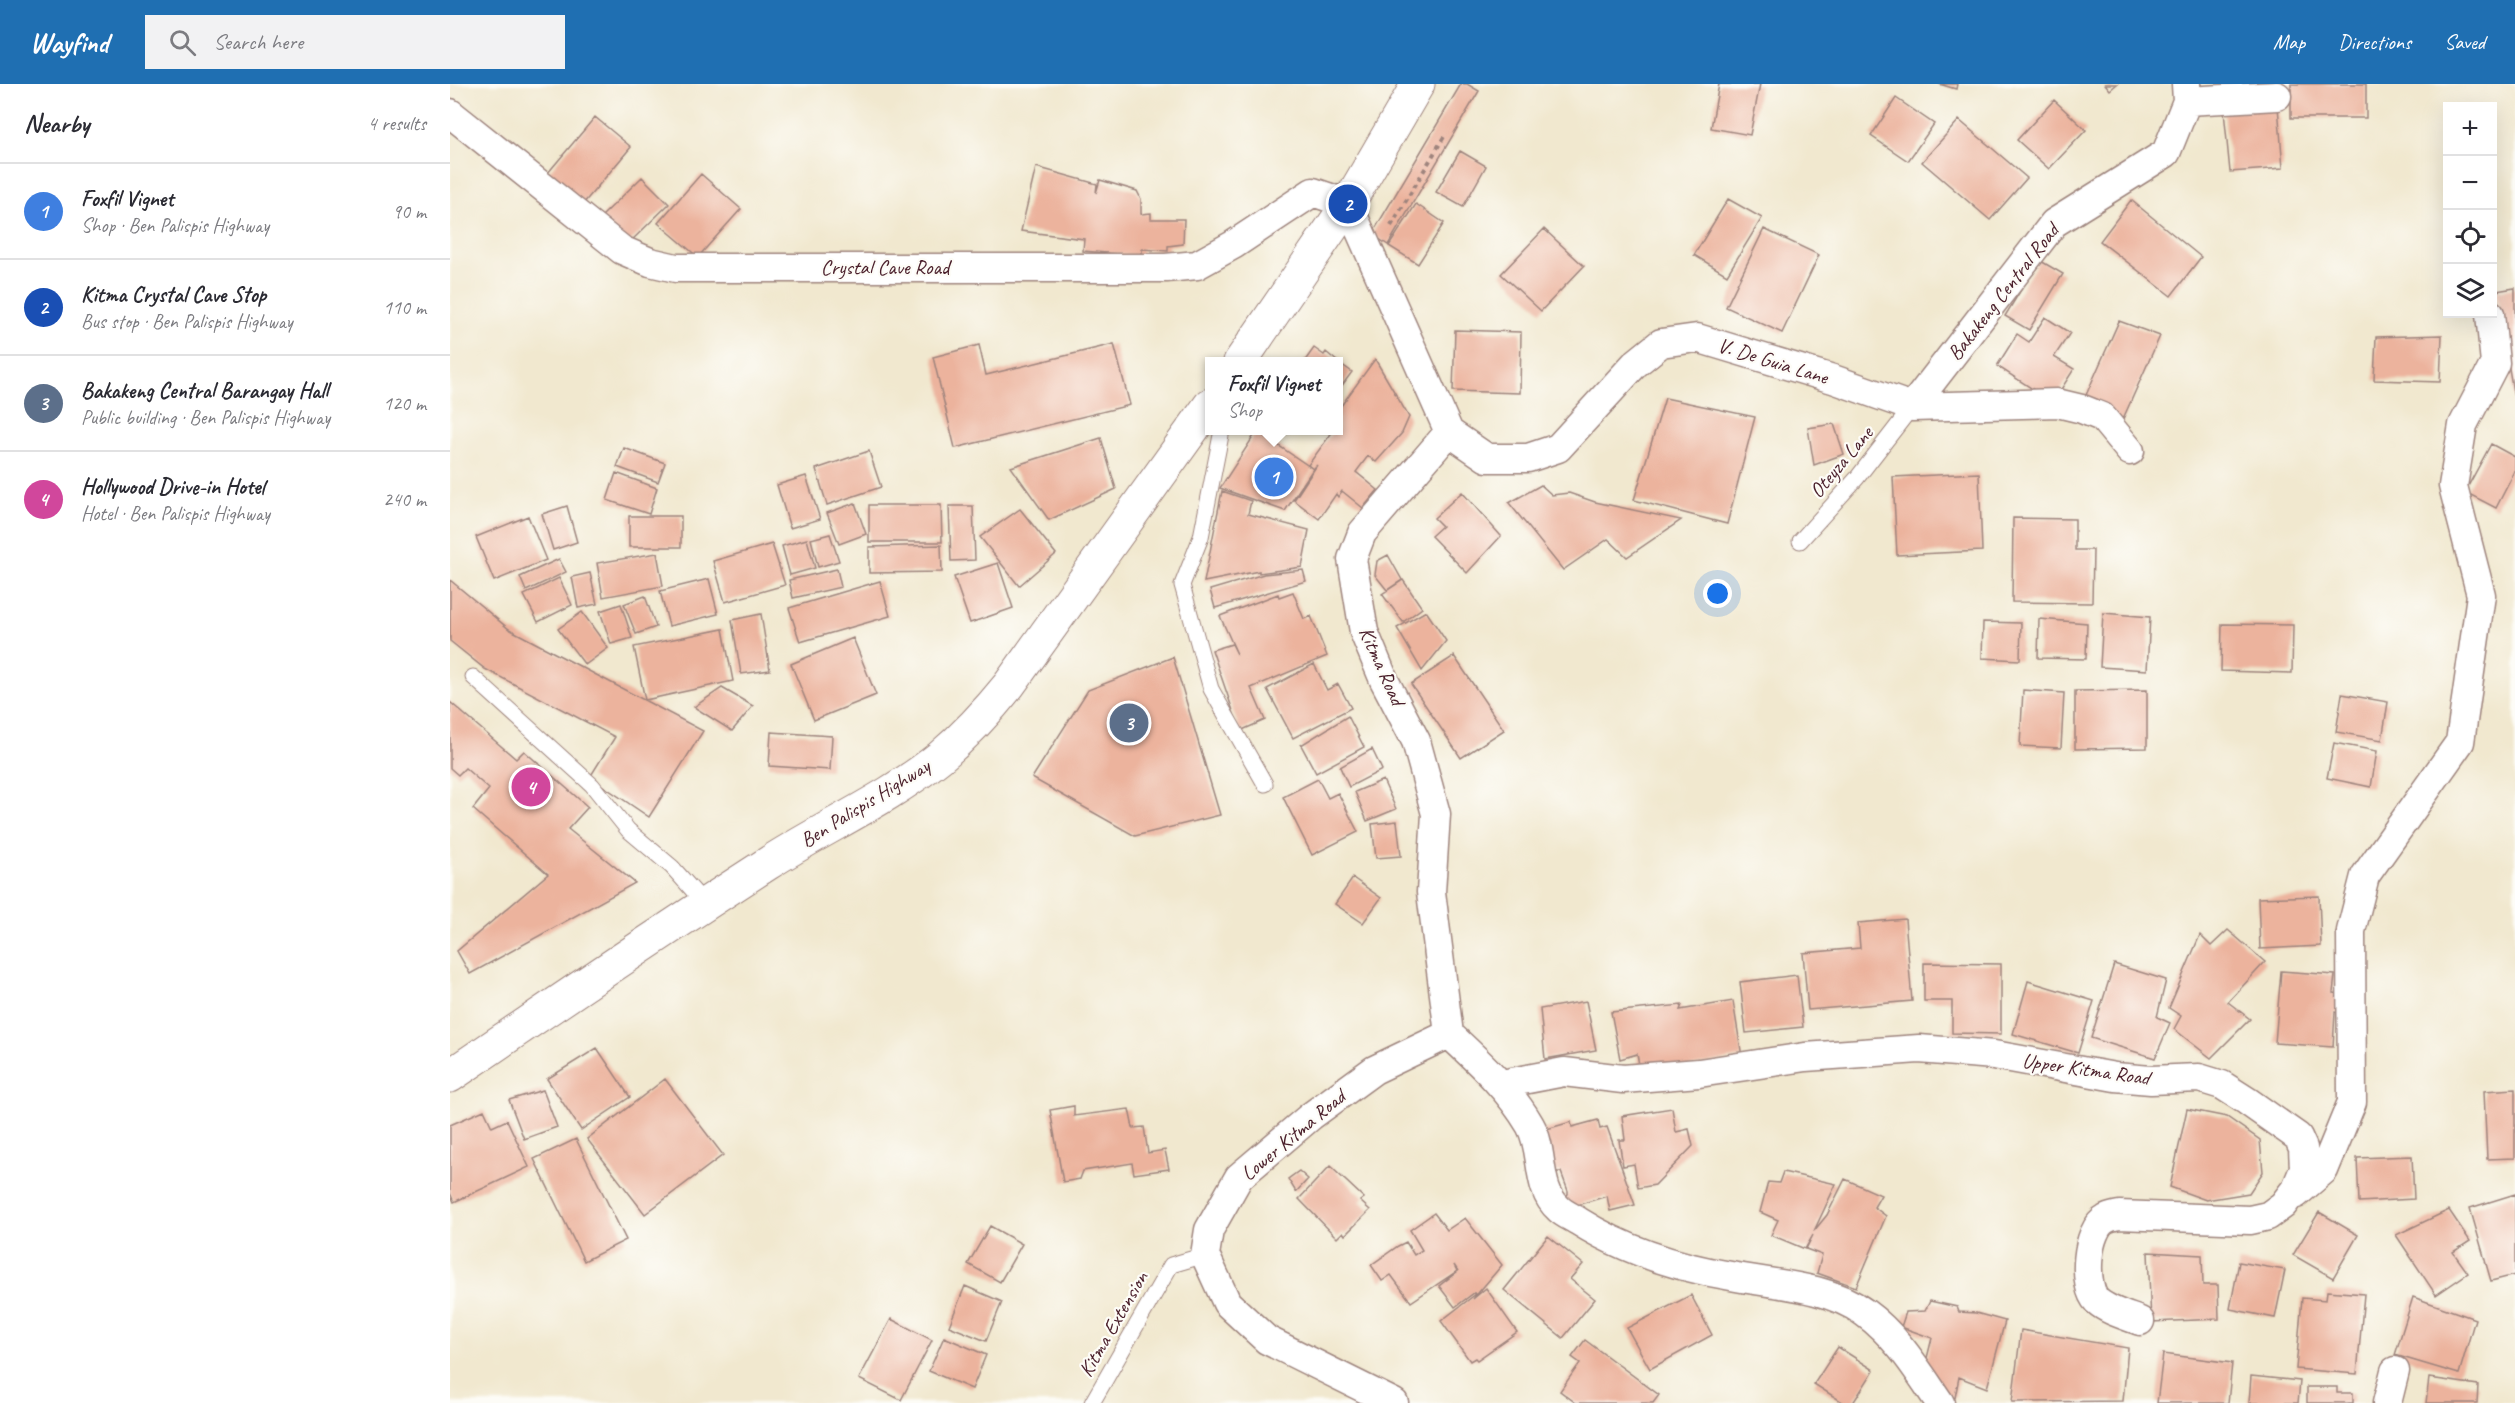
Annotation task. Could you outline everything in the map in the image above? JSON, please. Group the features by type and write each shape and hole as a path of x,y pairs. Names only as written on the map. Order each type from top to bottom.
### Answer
{"main road":[{"path":"1243,357 1348,204 1418,84"},
{"name":"Ben Palispis Highway","path":"450,1076 705,904 802,842 876,801 939,758 973,728 1010,685 1205,411"}],"street":[{"path":"2186,92 2277,96"},
{"name":"Bakakeng Central Road","path":"1912,407 2054,223 2166,153 2186,92"},
{"name":"Crystal Cave Road","path":"450,113 622,250 650,262 676,268 1167,268 1197,265 1233,245 1313,192 1348,204"},
{"path":"1348,204 1449,432"},
{"path":"2283,1205 2324,1170 2352,1102 2351,931 2365,876 2460,742 2481,595 2453,486 2463,425 2495,363 2490,318"},
{"name":"V. De Guia Lane","path":"1449,432 1487,458 1528,458 1557,448 1635,364 1661,343 1697,338 1833,379 1912,407 2058,403 2082,409 2102,417 2130,451"},
{"name":"Kitma Road","path":"1449,432 1362,533 1352,559 1354,587 1364,632 1384,680 1416,741 1436,814 1431,892 1449,1034"},
{"path":"1449,1034 1503,1084 1531,1127 1547,1196 1558,1209 1592,1230 1645,1255 1729,1276 1784,1283 1835,1298 1864,1312 1906,1353 1940,1403"},
{"name":"Lower Kitma Road","path":"1206,1255 1209,1230 1239,1177 1311,1116 1374,1070 1449,1034"},
{"name":"Upper Kitma Road","path":"1503,1084 1564,1071 1623,1079 1698,1073 1805,1057 1919,1049 1994,1055 2115,1077 2151,1080 2199,1078 2222,1085 2298,1137 2303,1148 2304,1169 2296,1188 2283,1205 2268,1216 2250,1220 2120,1215 2105,1219 2097,1228 2088,1252 2088,1282 2097,1301 2118,1313 2140,1321"},
{"path":"1206,1255 1227,1303 1267,1340 1394,1403"},
{"path":"2387,1403 2395,1371"}],"lane":[{"name":"Oteyza Lane","path":"1800,541 1857,478 1912,407"},
{"path":"1221,435 1201,537 1182,585 1211,689 1265,784"},
{"path":"473,677 592,785 628,830 672,867 705,904"},
{"name":"Kitma Extension","path":"1092,1403 1171,1265 1206,1255"}],"path":[{"path":"1390,227 1445,135"}],"building":[{"path":"1461,84 1467,84 1479,91 1388,245 1372,234"},
{"path":"1719,84 1760,84 1750,135 1711,128"},
{"path":"1939,84 1957,84 1956,89"},
{"path":"2105,84 2117,84 2110,90"},
{"path":"2291,84 2366,84 2366,118 2291,118"},
{"path":"1896,98 1934,124 1908,161 1871,136"},
{"path":"2054,100 2086,130 2049,169 2017,140"},
{"path":"2278,106 2283,168 2230,172 2224,111"},
{"path":"595,117 631,147 583,204 547,174"},
{"path":"1959,120 2027,178 1990,220 1922,162"},
{"path":"1460,151 1486,166 1463,207 1436,192"},
{"path":"1036,167 1097,184 1096,193 1100,180 1137,191 1141,199 1141,214 1151,213 1151,219 1184,219 1183,244 1168,246 1168,251 1142,249 1142,256 1083,251 1084,239 1021,231"},
{"path":"701,174 741,209 698,257 658,223"},
{"path":"642,177 669,204 628,244 601,217"},
{"path":"1728,199 1762,218 1727,275 1694,255"},
{"path":"2131,200 2201,257 2171,296 2100,241"},
{"path":"1416,204 1444,223 1418,264 1389,246"},
{"path":"1544,229 1584,266 1541,311 1501,274"},
{"path":"1764,229 1819,255 1782,333 1726,307"},
{"path":"2039,260 2063,274 2029,330 2005,316"},
{"path":"2515,288 2515,398 2497,297 2497,291"},
{"path":"2045,317 2070,333 2054,357 2074,369 2053,402 1997,366 2017,334 2029,342"},
{"path":"2119,321 2160,336 2122,421 2082,404"},
{"path":"1455,330 1521,332 1520,393 1453,391"},
{"path":"2442,335 2440,382 2374,380 2376,337"},
{"path":"1114,344 1130,405 955,448 933,357 979,345 986,375"},
{"path":"1314,348 1332,357 1308,357"},
{"path":"1375,359 1409,417 1402,433 1376,462 1368,456 1356,472 1378,490 1363,508 1342,491 1338,497 1336,494 1319,519 1294,500 1317,465 1313,469 1308,465 1330,435 1343,435 1343,403"},
{"path":"1343,366 1352,372 1343,384"},
{"path":"1665,398 1755,417 1727,524 1634,500"},
{"path":"1834,424 1844,454 1814,465 1808,428"},
{"path":"1254,435 1263,435 1313,469 1285,511 1220,488"},
{"path":"1101,438 1116,489 1049,520 1011,467"},
{"path":"2491,444 2515,457 2515,471 2496,508 2465,492"},
{"path":"624,448 665,463 658,482 617,467"},
{"path":"869,451 881,487 827,505 816,469"},
{"path":"616,473 657,488 649,514 607,500"},
{"path":"1979,473 1982,551 1897,555 1893,477"},
{"path":"806,476 820,519 790,528 777,485"},
{"path":"1541,485 1552,495 1569,493 1595,502 1681,520 1627,557 1608,539 1563,570 1509,503"},
{"path":"1222,491 1251,501 1248,514 1309,530 1302,567 1259,573 1259,571 1204,582"},
{"path":"1462,492 1501,536 1467,573 1431,536 1442,526 1434,518"},
{"path":"855,503 866,534 839,544 827,513"},
{"path":"869,505 941,505 942,542 869,542"},
{"path":"567,506 577,542 553,550 542,514"},
{"path":"949,506 973,506 975,560 951,561"},
{"path":"1020,509 1056,554 1019,586 980,537"},
{"path":"528,516 546,560 494,581 476,537"},
{"path":"629,516 681,516 681,547 629,547"},
{"path":"2013,518 2075,519 2075,550 2093,550 2092,603 2012,602"},
{"path":"830,534 839,561 818,567 811,539"},
{"path":"807,539 815,568 790,575 782,546"},
{"path":"772,544 785,585 725,602 713,561"},
{"path":"941,545 942,572 869,573 869,547"},
{"path":"657,553 663,586 603,597 597,563"},
{"path":"1388,555 1402,580 1387,590 1375,575 1377,561"},
{"path":"559,559 566,572 526,591 520,577"},
{"path":"998,563 1013,608 970,623 954,577"},
{"path":"837,569 841,587 793,598 789,580"},
{"path":"1303,570 1306,581 1215,608 1210,590 1264,574"},
{"path":"590,573 597,604 578,608 572,577"},
{"path":"559,578 572,605 538,622 524,595"},
{"path":"709,579 718,614 669,626 660,591"},
{"path":"450,580 509,629 703,731 649,817 590,777 615,737 485,669 450,641"},
{"path":"1403,580 1422,608 1403,622 1382,594"},
{"path":"880,581 890,616 800,642 789,608"},
{"path":"1293,592 1304,619 1311,616 1327,656 1251,688 1265,720 1240,731 1212,650 1232,644 1237,654 1220,616 1278,594 1279,597"},
{"path":"645,596 656,627 636,634 624,604"},
{"path":"621,604 632,638 611,644 600,611"},
{"path":"1426,611 1446,641 1422,671 1397,628"},
{"path":"582,612 608,648 585,665 558,629"},
{"path":"2103,613 2150,617 2147,670 2100,667"},
{"path":"761,614 770,670 741,674 732,620"},
{"path":"2039,619 2087,623 2086,659 2038,658"},
{"path":"1983,622 2021,623 2020,660 1982,658"},
{"path":"2222,624 2293,625 2292,673 2221,671"},
{"path":"723,629 733,681 645,700 634,647"},
{"path":"853,638 876,695 814,720 791,664"},
{"path":"1454,656 1504,730 1461,758 1411,684"},
{"path":"1173,657 1220,815 1135,836 1032,778 1088,690"},
{"path":"1314,664 1327,690 1338,684 1351,708 1293,738 1267,689"},
{"path":"722,688 753,706 732,731 694,707"},
{"path":"2023,690 2064,693 2061,748 2020,746"},
{"path":"2147,690 2147,748 2075,749 2075,691"},
{"path":"2342,694 2388,702 2382,740 2336,732"},
{"path":"450,702 516,759 524,751 588,807 568,829 635,883 470,974 457,951 548,874 473,809 489,789 465,768 458,775 450,768"},
{"path":"1348,716 1364,747 1316,773 1301,745"},
{"path":"771,732 832,736 830,770 769,766"},
{"path":"2334,743 2377,751 2371,787 2327,778"},
{"path":"1372,749 1382,770 1349,787 1340,767"},
{"path":"1318,779 1328,798 1338,793 1358,832 1312,855 1283,797"},
{"path":"1383,780 1396,809 1367,821 1355,792"},
{"path":"1397,821 1401,856 1376,858 1372,824"},
{"path":"1353,878 1381,898 1363,923 1335,904"},
{"path":"2319,896 2321,946 2260,949 2258,898"},
{"path":"1905,919 1912,1001 1808,1010 1803,953 1860,948 1858,923"},
{"path":"2228,930 2265,962 2228,1002 2250,1019 2211,1058 2174,1029 2181,1016 2169,1008 2200,935 2211,946"},
{"path":"1924,963 2001,964 2001,1034 1952,1033 1952,1001 1924,1001"},
{"path":"2114,964 2166,980 2157,1017 2170,1023 2155,1058 2091,1038"},
{"path":"2281,971 2335,975 2333,993 2345,994 2343,1013 2335,1012 2333,1047 2275,1043"},
{"path":"1797,975 1803,1027 1746,1033 1740,982"},
{"path":"2028,981 2094,1001 2078,1053 2013,1034"},
{"path":"1586,1001 1596,1050 1545,1059 1540,1009"},
{"path":"1733,1001 1742,1057 1641,1075 1637,1054 1620,1059 1611,1012 1682,1005 1680,1010"},
{"path":"597,1048 630,1097 581,1130 547,1079"},
{"path":"665,1079 723,1155 645,1214 587,1139"},
{"path":"2515,1089 2515,1158 2487,1159 2484,1091"},
{"path":"543,1090 557,1127 524,1139 509,1100"},
{"path":"1074,1106 1074,1116 1129,1109 1133,1128 1144,1127 1148,1153 1165,1150 1169,1169 1134,1174 1132,1163 1083,1171 1080,1179 1063,1182 1050,1110"},
{"path":"1672,1108 1676,1132 1689,1129 1693,1146 1655,1185 1638,1188 1634,1164 1623,1166 1619,1140 1625,1140 1622,1116"},
{"path":"2187,1109 2227,1117 2260,1140 2263,1172 2249,1193 2206,1200 2170,1187"},
{"path":"484,1110 492,1127 507,1120 529,1167 454,1202 450,1193 450,1125"},
{"path":"1598,1120 1600,1129 1607,1127 1635,1205 1610,1211 1607,1196 1574,1206 1564,1198 1568,1191 1561,1172 1554,1172 1543,1130 1571,1122 1572,1127"},
{"path":"576,1139 626,1240 584,1261 534,1159"},
{"path":"2412,1156 2414,1199 2359,1202 2357,1158"},
{"path":"1330,1166 1364,1198 1360,1201 1370,1210 1345,1235 1343,1232 1337,1238 1299,1199"},
{"path":"1299,1171 1308,1179 1296,1192 1288,1179"},
{"path":"1783,1172 1836,1184 1814,1231 1827,1215 1845,1179 1881,1195 1874,1207 1886,1216 1856,1287 1817,1273 1822,1255 1806,1249 1813,1235 1805,1249 1771,1235 1778,1220 1760,1212 1768,1182 1779,1183"},
{"path":"2515,1194 2515,1275 2491,1281 2470,1208"},
{"path":"2449,1210 2470,1241 2453,1252 2468,1273 2436,1295 2396,1235"},
{"path":"2319,1212 2358,1235 2333,1278 2293,1255"},
{"path":"1434,1213 1447,1230 1465,1218 1502,1265 1473,1299 1486,1288 1517,1332 1477,1360 1475,1358 1470,1361 1441,1321 1476,1294 1474,1293 1455,1307 1439,1286 1458,1271 1454,1265 1457,1271 1411,1302 1391,1275 1382,1281 1371,1265 1406,1242 1414,1255 1422,1250 1410,1230"},
{"path":"990,1226 1022,1244 1000,1282 968,1264"},
{"path":"1548,1236 1583,1264 1570,1279 1595,1299 1563,1338 1504,1290"},
{"path":"2148,1252 2202,1255 2203,1285 2218,1285 2219,1319 2151,1322"},
{"path":"2239,1262 2285,1270 2275,1318 2230,1309"},
{"path":"965,1286 1002,1302 986,1341 949,1326"},
{"path":"2327,1291 2364,1294 2357,1374 2296,1369 2302,1298 2326,1300"},
{"path":"1691,1295 1712,1335 1650,1369 1627,1328"},
{"path":"2413,1297 2475,1319 2459,1374 2395,1355"},
{"path":"1930,1301 1957,1307 1959,1312 1976,1313 2005,1321 1987,1388 1959,1377 1955,1398 1932,1390 1926,1362 1932,1338 1901,1327 1906,1312 1925,1311"},
{"path":"891,1319 932,1340 901,1400 859,1379"},
{"path":"2021,1330 2128,1348 2123,1401 2012,1402"},
{"path":"944,1337 986,1355 972,1389 929,1371"},
{"path":"1585,1340 1659,1395 1653,1403 1576,1403 1560,1391 1580,1363 1572,1357"},
{"path":"1838,1347 1874,1370 1853,1403 1844,1403 1814,1384"},
{"path":"2163,1354 2232,1363 2228,1403 2157,1403"},
{"path":"2251,1376 2300,1381 2298,1403 2249,1403"},
{"path":"2429,1378 2478,1385 2477,1403 2426,1403"},
{"path":"2307,1387 2337,1387 2337,1393 2353,1393 2353,1403 2307,1403"}],"place":[{"name":"Kitma Crystal Cave Stop","path":"1348,204"},
{"name":"Foxfil Vignet","path":"1274,477"},
{"name":"Bakakeng Central Barangay Hall","path":"1129,723"},
{"name":"Hollywood Drive-in Hotel","path":"531,787"}]}
